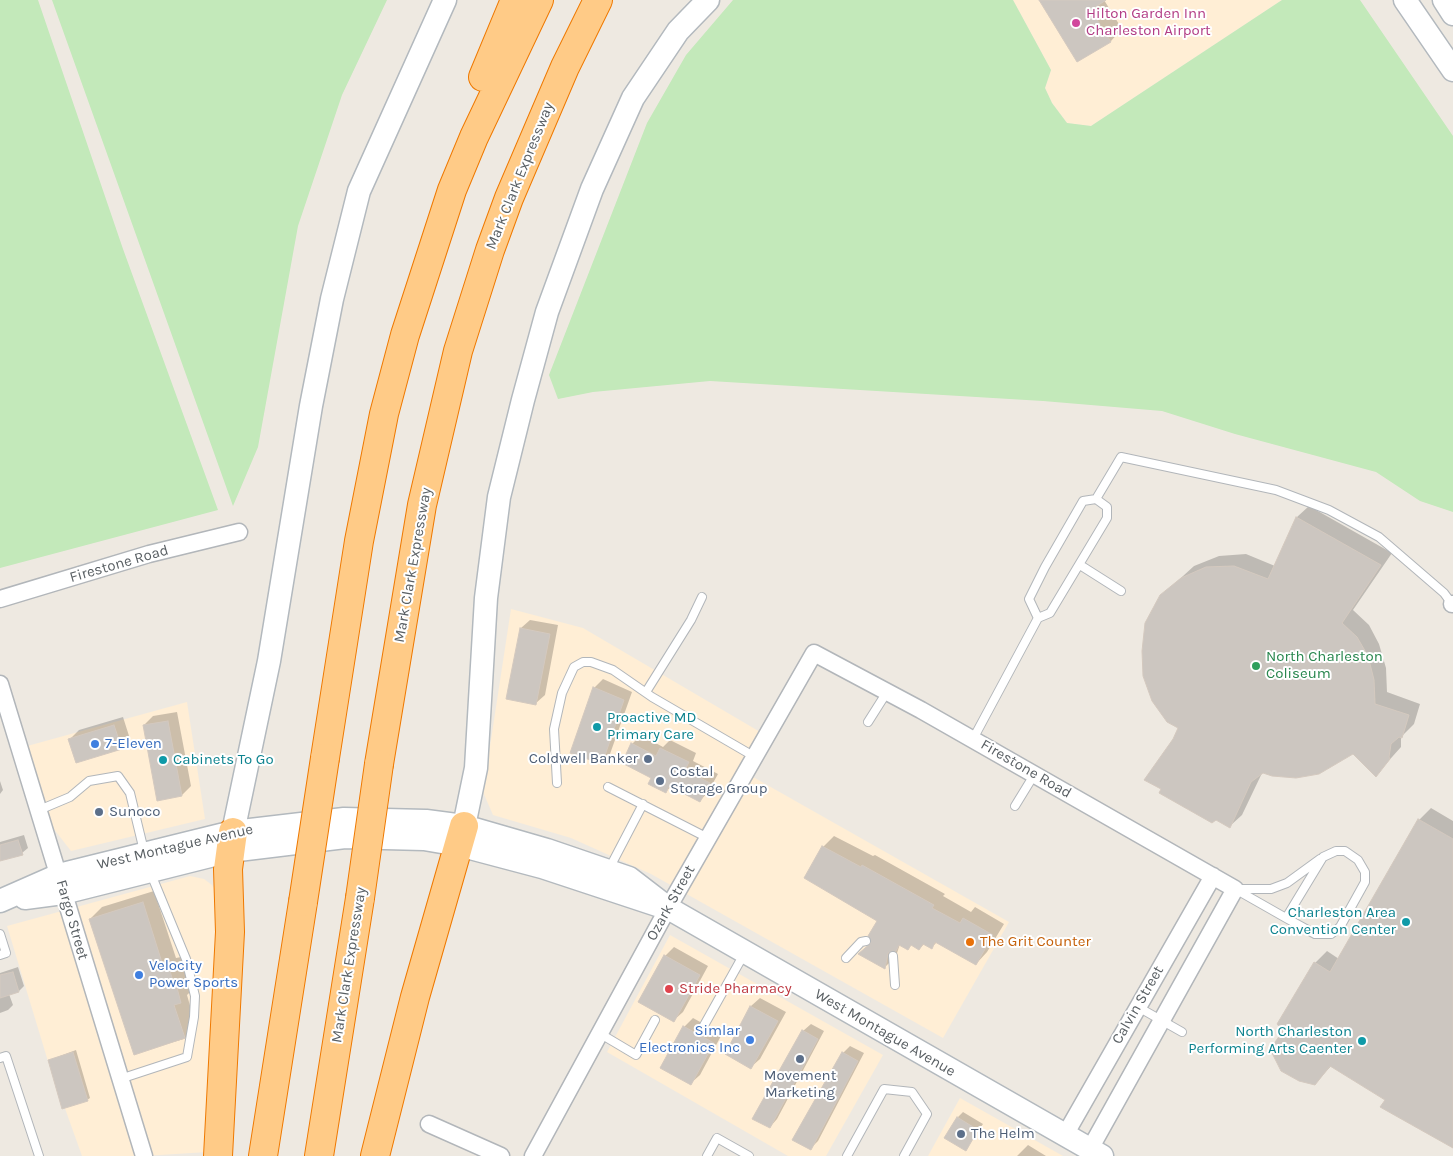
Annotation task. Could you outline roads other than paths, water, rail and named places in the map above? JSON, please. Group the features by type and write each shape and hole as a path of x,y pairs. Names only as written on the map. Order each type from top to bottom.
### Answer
{"highway":[{"path":"399,358 407,292 433,205 516,0"},
{"path":"263,1156 359,541 384,414 429,258 452,190 474,136 539,0"},
{"name":"Mark Clark Expressway","path":"319,1156 379,764 422,505 458,351 484,267 510,198 565,67 598,0"},
{"path":"375,1156 415,997 461,835"},
{"path":"218,1156 230,932 228,869 231,841"}],"main road":[{"path":"231,841 270,661 310,406 332,299 359,191 445,0"},
{"path":"461,835 476,768 486,598 499,497 522,400 547,312 592,189 633,98 678,31 708,0"},
{"path":"1405,0 1453,70"},
{"path":"1444,0 1453,14"},
{"name":"West Montague Avenue","path":"461,835 622,896 668,908"},
{"name":"West Montague Avenue","path":"0,901 147,861 231,841 345,837 424,839 461,835 547,850 629,878 668,908 1096,1153"}],"street":[{"name":"Firestone Road","path":"0,599 149,554 239,532"},
{"name":"Firestone Road","path":"814,653 1034,774 1236,889"},
{"name":"Ozark Street","path":"533,1156 668,908 814,653"},
{"name":"Fargo Street","path":"0,684 144,1156"},
{"name":"Calvin Street","path":"1065,1135 1213,876"},
{"name":"Calvin Street","path":"1096,1153 1162,1020 1236,889"},
{"path":"429,1124 500,1156"}],"lane":[{"path":"1096,499 1121,457 1276,490 1329,510 1379,537 1444,593 1453,605"},
{"path":"973,740 1038,618 1050,613 1107,518 1106,507 1096,499 1083,500 1029,598 1038,618"},
{"path":"1080,565 1121,591"},
{"path":"646,692 691,620 702,597"},
{"path":"556,783 554,729 562,693 574,667 583,662 591,662 613,670 646,692 755,757"},
{"path":"868,722 887,692"},
{"path":"1015,806 1034,774"},
{"path":"39,810 70,798 89,781 118,776 130,793 147,861 186,959 195,996 194,1018 187,1057 120,1079"},
{"path":"608,787 708,838"},
{"path":"608,871 642,804"},
{"path":"1336,851 1345,851 1358,860 1365,872 1365,882 1340,927 1331,934 1316,934 1236,889 1271,889 1287,882 1323,857 1336,851"},
{"path":"1286,918 1323,857"},
{"path":"0,934 6,953 0,955"},
{"path":"846,958 861,942 866,941"},
{"path":"702,1028 745,953"},
{"path":"893,956 896,985"},
{"path":"1137,1007 1182,1032"},
{"path":"600,1033 636,1055 655,1020"},
{"path":"0,1057 6,1056 39,1156"},
{"path":"846,1156 884,1089 912,1092 927,1114 904,1156"},
{"path":"707,1156 717,1138 749,1156"}],"place":[{"name":"Hilton Garden Inn Charleston Airport","path":"1076,23"},
{"name":"North Charleston Coliseum","path":"1256,666"},
{"name":"Proactive MD Primary Care","path":"597,727"},
{"name":"7-Eleven","path":"95,744"},
{"name":"Coldwell Banker","path":"648,759"},
{"name":"Cabinets To Go","path":"163,760"},
{"name":"Costal Storage Group","path":"660,781"},
{"name":"Sunoco","path":"99,812"},
{"name":"Charleston Area Convention Center","path":"1406,922"},
{"name":"The Grit Counter","path":"970,942"},
{"name":"Velocity Power Sports","path":"139,975"},
{"name":"Stride Pharmacy","path":"669,989"},
{"name":"Simlar Electronics Inc","path":"750,1040"},
{"name":"North Charleston Performing Arts Caenter","path":"1362,1041"},
{"name":"Movement Marketing","path":"800,1059"},
{"name":"The Helm","path":"961,1134"}]}
